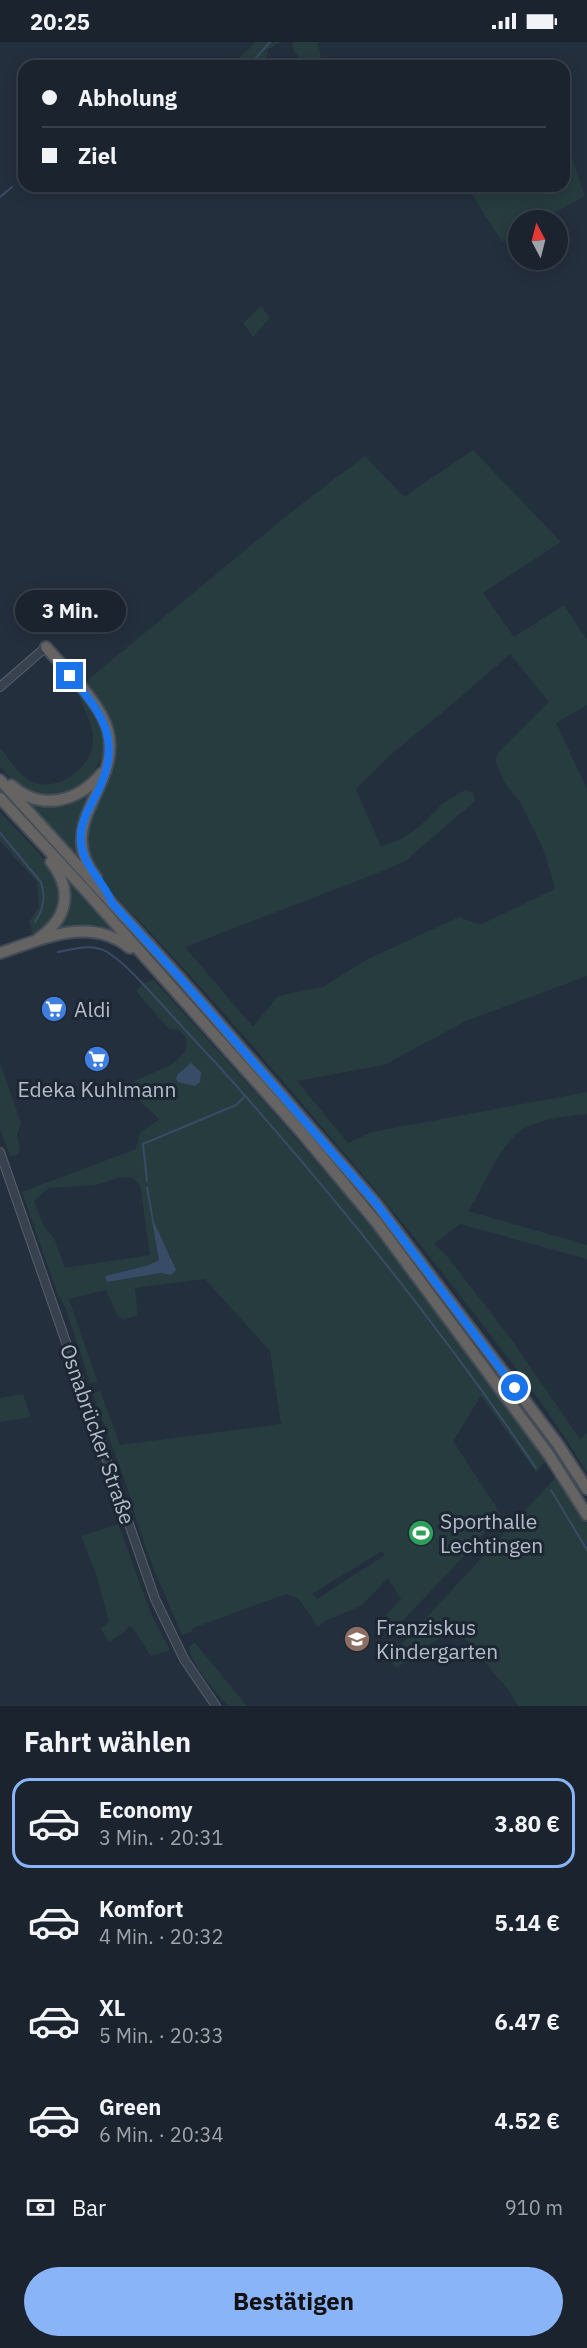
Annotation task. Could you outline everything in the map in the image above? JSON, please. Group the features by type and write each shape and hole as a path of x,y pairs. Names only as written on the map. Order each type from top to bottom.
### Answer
{"highway":[{"path":"46,647 84,692 105,722 110,753 101,785 83,823 81,844 91,871 108,893 112,903"},
{"path":"0,774 17,791 34,798 58,801 83,792 106,768"},
{"path":"0,780 180,978 375,1202 557,1443 587,1489"},
{"path":"0,798 301,1132 377,1223 549,1455 587,1515"},
{"path":"36,941 55,924 65,900 63,883 46,856 44,846"},
{"path":"0,953 36,941 83,931 97,931 109,934 130,949 157,978 165,980"}],"street":[{"path":"0,687 46,647"},
{"name":"Osnabrücker Straße","path":"0,1152 155,1599 184,1659 216,1706"}],"green space":[{"path":"256,42 281,42 268,49 266,60 237,60"},
{"path":"293,42 318,42 321,57 318,60 303,60 292,48"},
{"path":"570,151 585,196 559,210 508,210 508,239 502,242 471,192 570,192"},
{"path":"261,306 270,318 253,337 243,323"},
{"path":"473,450 561,542 483,593 514,637 564,605 587,640 587,705 556,723 587,789 587,976 466,1021 384,1065 297,1081 348,1143 372,1132 587,1092 587,1114 546,1120 523,1129 515,1135 500,1155 468,1211 587,1245 587,1259 460,1224 434,1244 447,1256 511,1339 580,1439 587,1432 587,1473 562,1433 450,1282 329,1135 236,1027 108,888 89,853 87,835 90,818 111,767 115,749 113,729 108,716 84,683 295,509 365,456 404,497","holes":["510,654 549,702 497,754 496,763 504,782 520,802 545,853 555,889 480,925 459,917 366,960 323,987 278,996 253,1027 185,947 405,861 475,801 473,793 465,790 443,803 420,826 401,839 381,847 356,789 396,750"]},
{"path":"78,691 96,715 103,730 104,751 98,764 85,782 74,791 62,795 49,796 23,787 0,767 0,748 25,777 35,783 45,785 54,784 73,775 87,760 91,752 93,735"},
{"path":"93,789 82,816 78,834 82,863 24,799 69,801"},
{"path":"0,812 45,860 59,888 60,903 54,916 45,927 33,935 29,922 39,907 37,882 0,841"},
{"path":"66,878 116,931 96,925 54,933 63,921 68,907 69,893"},
{"path":"154,980 365,1219 459,1337 546,1461 536,1472 481,1396 453,1441 500,1513 470,1550 388,1636 386,1615 401,1599 388,1578 361,1606 327,1620 318,1627 299,1599 286,1594 193,1628 191,1632 182,1635 152,1565 135,1517 131,1498 93,1394 100,1390 120,1445 281,1424 270,1351 205,1279 135,1288 138,1316 122,1319 117,1315 106,1290 69,1299 98,1383 90,1382 22,1192 136,1149 140,1133 159,1119 140,1101 134,1081 169,1066 185,1053 187,1040 179,1030 169,1029 136,991 143,983","holes":["131,1177 140,1185 150,1255 65,1268 55,1240 44,1226 34,1201 49,1188 95,1185 118,1178","147,1187 154,1222 164,1247 171,1257 171,1275 161,1273 107,1282 105,1276 149,1265 159,1260","382,1551 385,1555 317,1599 312,1594"]},
{"path":"0,1063 21,1123 17,1135 20,1149 18,1154 10,1156 0,1129"},
{"path":"23,1394 31,1417 0,1422 0,1398"},
{"path":"559,1474 587,1521 587,1706 518,1706 510,1692 457,1629 423,1648 397,1668 388,1659"},
{"path":"118,1524 152,1616 170,1650 151,1656 133,1628 129,1626 109,1642 101,1629 109,1622 96,1574 81,1536"},
{"path":"195,1643 247,1706 228,1706 211,1686 190,1653 189,1646"}],"water":[{"path":"191,1063 201,1072 200,1082 195,1086 178,1082 176,1078"},
{"path":"146,1187 148,1187 154,1222 176,1270 171,1275 161,1273 107,1282 105,1276 149,1265 159,1260"}],"waterway":[{"path":"254,60 270,42"},
{"path":"0,197 12,187"},
{"path":"0,833 41,882 43,903 35,922"},
{"path":"58,952 83,948 101,949 133,973 215,1062 342,1209 461,1362 536,1468"},
{"path":"147,1181 143,1144 236,1105 244,1097"},
{"path":"551,1490 587,1550"}],"place":[{"name":"Aldi","path":"54,1009"},
{"name":"Edeka Kuhlmann","path":"97,1059"},
{"name":"Sporthalle Lechtingen","path":"421,1533"},
{"name":"Franziskus Kindergarten","path":"357,1639"}],"route":[{"path":"70,676 100,713 110,742 110,753 101,785 87,812 81,834 83,854 91,871 108,893 112,903 375,1202 515,1388"}]}
